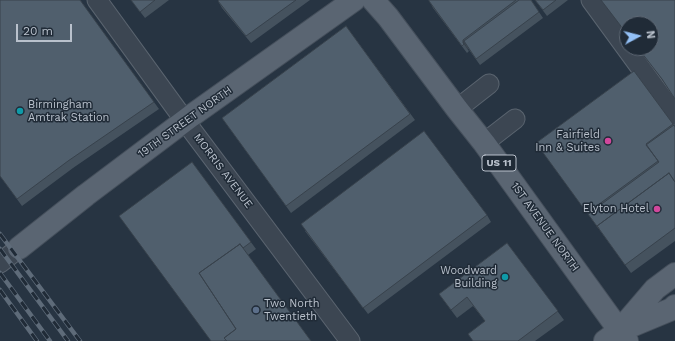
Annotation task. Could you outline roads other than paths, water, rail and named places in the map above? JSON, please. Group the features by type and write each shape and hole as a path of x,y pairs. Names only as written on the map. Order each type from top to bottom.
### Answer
{"main road":[{"name":"19TH STREET NORTH","path":"19,248 92,190 185,121 354,0"},
{"name":"1ST AVENUE NORTH","path":"373,0 484,143 617,338"},
{"path":"617,338 655,288 675,274"},
{"path":"617,338 675,306"}],"street":[{"name":"MORRIS AVENUE","path":"97,0 185,121 350,341"},
{"path":"591,0 675,115"},
{"path":"457,109 489,84"},
{"path":"484,143 515,120"},
{"path":"0,263 19,248"}],"railway":[{"path":"0,234 80,341"},
{"path":"0,249 68,341"},
{"path":"0,273 50,341"},
{"path":"0,290 37,341"}],"place":[{"name":"Birmingham Amtrak Station","path":"20,111"},
{"name":"Fairfield Inn & Suites","path":"608,141"},
{"name":"Elyton Hotel","path":"657,209"},
{"name":"Woodward Building","path":"505,277"},
{"name":"Two North Twentieth","path":"256,310"}]}
